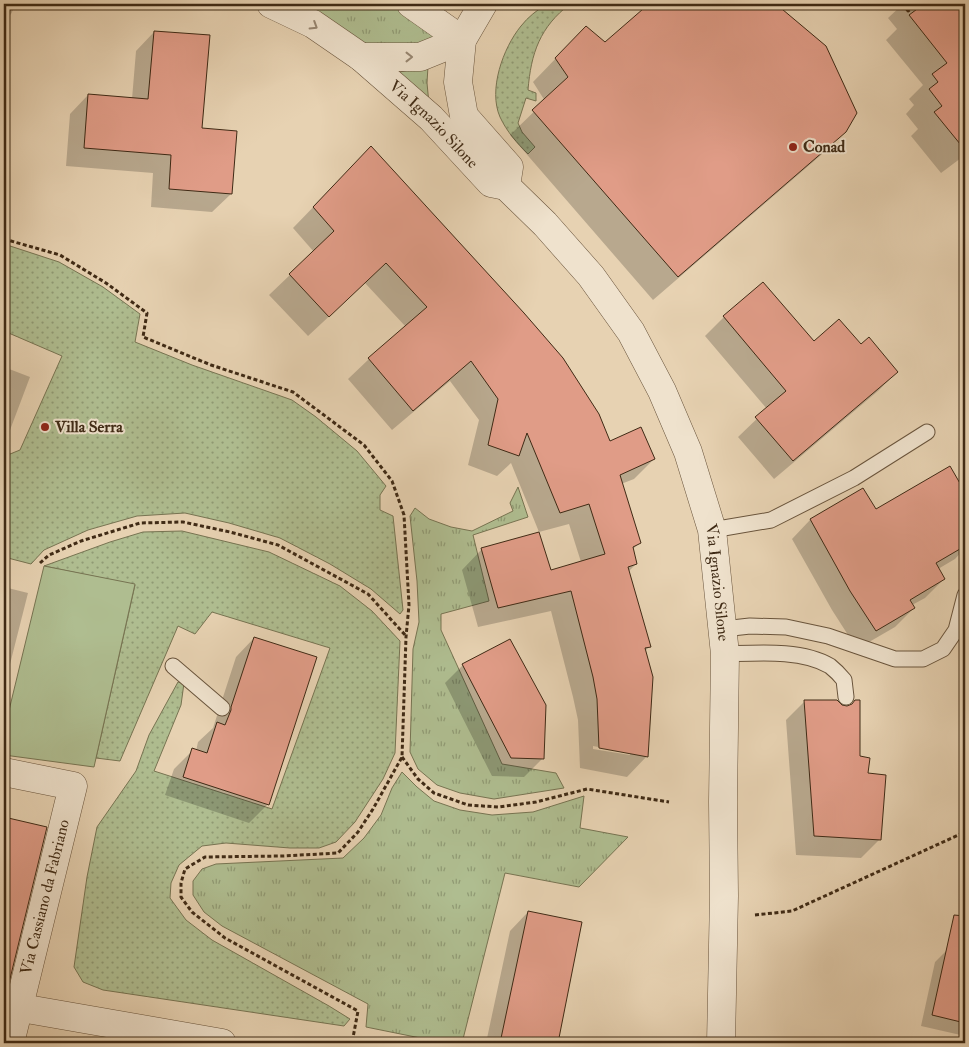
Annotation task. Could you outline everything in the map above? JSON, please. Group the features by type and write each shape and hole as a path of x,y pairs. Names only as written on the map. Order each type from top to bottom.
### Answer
{"street":[{"name":"Via Ignazio Silone","path":"271,4 313,24 360,57 431,118 491,183 506,186 545,224 591,276 631,332 662,390 688,452 712,530 724,641 724,913 721,1043"},
{"path":"411,4 462,40"},
{"name":"Via Ignazio Silone","path":"483,4 462,40 458,82 464,116 509,167 506,186"},
{"name":"Via Ignazio Silone","path":"360,57 420,57 462,40"},
{"name":"Via Cassiano da Fabriano","path":"4,772 73,786 11,1006 10,1043"},
{"path":"11,1006 222,1043"}],"lane":[{"path":"712,530 771,520 854,478 927,432"},
{"path":"724,641 750,626 786,627 828,636 895,658 923,659 942,649 956,630 965,595"},
{"path":"724,641 811,658 830,666 844,680 846,697"},
{"path":"173,666 222,708"}],"path":[{"path":"903,4 908,11 918,4"},
{"path":"4,239 60,255 106,283 147,313 143,337 211,366 293,392 364,445 392,481 404,515 409,605 406,637 402,757 358,832 338,853 205,857 185,869 181,883 181,897 192,912 225,938 358,1011 352,1043"},
{"path":"40,563 48,555 81,541 140,523 183,522 278,545 368,594 406,637"},
{"path":"402,757 418,779 434,793 468,805 507,806 536,802 588,789 669,802"},
{"path":"724,913 756,915 792,911 965,832"}],"green space":[{"path":"300,4 387,4 406,13 417,21 433,35 433,39 415,45 392,49 358,42"},
{"path":"547,4 570,4 551,22 544,32 535,53 528,90 536,93 536,101 526,98 518,123 522,132 535,147 528,154 506,128 500,117 497,106 497,82 503,57 514,35 536,11"},
{"path":"428,66 427,83 429,104 395,73"},
{"path":"4,244 59,262 103,287 140,314 135,342 192,365 292,400 357,451 386,486 380,495 380,510 393,516 403,610 400,614 371,589 330,564 280,538 229,523 185,513 137,516 88,530 44,550 31,564 4,557 4,455 20,450 62,356 4,331"},
{"path":"518,487 528,517 473,535 489,601 441,614 441,630 502,764 556,773 564,788 494,799 460,793 437,785 418,769 410,752 413,649 419,622 410,516 415,508 429,519 451,527 472,531 513,511 510,503"},
{"path":"182,531 269,552 340,586 372,611 400,641 395,753 383,779 355,822 336,842 319,848 290,848 226,843 202,846 179,865 171,883 170,898 186,920 212,940 350,1019 344,1026 103,990 83,982 74,967 87,877 97,827 136,771 149,735 178,682 184,683 181,705 154,771 272,809 330,648 212,612 195,634 178,626 120,761 96,758 135,585 44,566 143,532"},
{"path":"44,566 135,584 94,767 4,755 4,731"},
{"path":"402,772 434,801 460,810 492,815 533,812 584,796 580,828 628,837 579,887 505,873 462,1043 445,1043 366,1027 368,1004 222,926 204,912 193,895 193,881 202,869 216,864 343,858 364,838 381,815 392,788"}],"building":[{"path":"665,4 776,4 826,46 857,113 846,132 678,277 532,110 568,77 555,58 586,26 605,42 643,9"},
{"path":"924,4 965,4 965,150 934,112 942,106 929,89 938,82 932,74 947,63 909,15"},
{"path":"154,31 210,35 202,128 237,131 232,194 169,189 171,155 84,148 88,94 148,99"},
{"path":"371,146 563,358 599,414 610,441 641,427 655,459 620,475 641,543 633,547 637,564 628,567 651,647 645,648 653,677 648,757 599,748 597,699 571,591 498,608 481,548 539,532 551,570 605,554 589,504 560,513 527,433 519,456 488,445 498,399 471,361 413,411 368,358 427,307 386,263 329,317 289,274 334,231 313,207"},
{"path":"763,282 814,341 839,319 861,344 869,337 898,372 793,461 755,417 786,391 723,316"},
{"path":"950,466 965,492 965,546 936,563 945,579 910,600 915,608 876,631 850,591 810,519 863,488 876,509"},
{"path":"254,637 317,657 269,805 183,777 192,748 207,753 217,722 225,725"},
{"path":"510,639 546,705 544,759 511,758 462,664"},
{"path":"804,700 837,700 842,705 847,706 855,700 860,700 860,756 870,758 868,773 886,775 881,840 814,836"},
{"path":"4,817 47,827 8,987 4,987"},
{"path":"528,911 582,922 558,1043 500,1043"},
{"path":"954,915 965,916 965,1023 932,1015"}],"place":[{"name":"Conad","path":"793,147"},
{"name":"Villa Serra","path":"45,427"}]}
